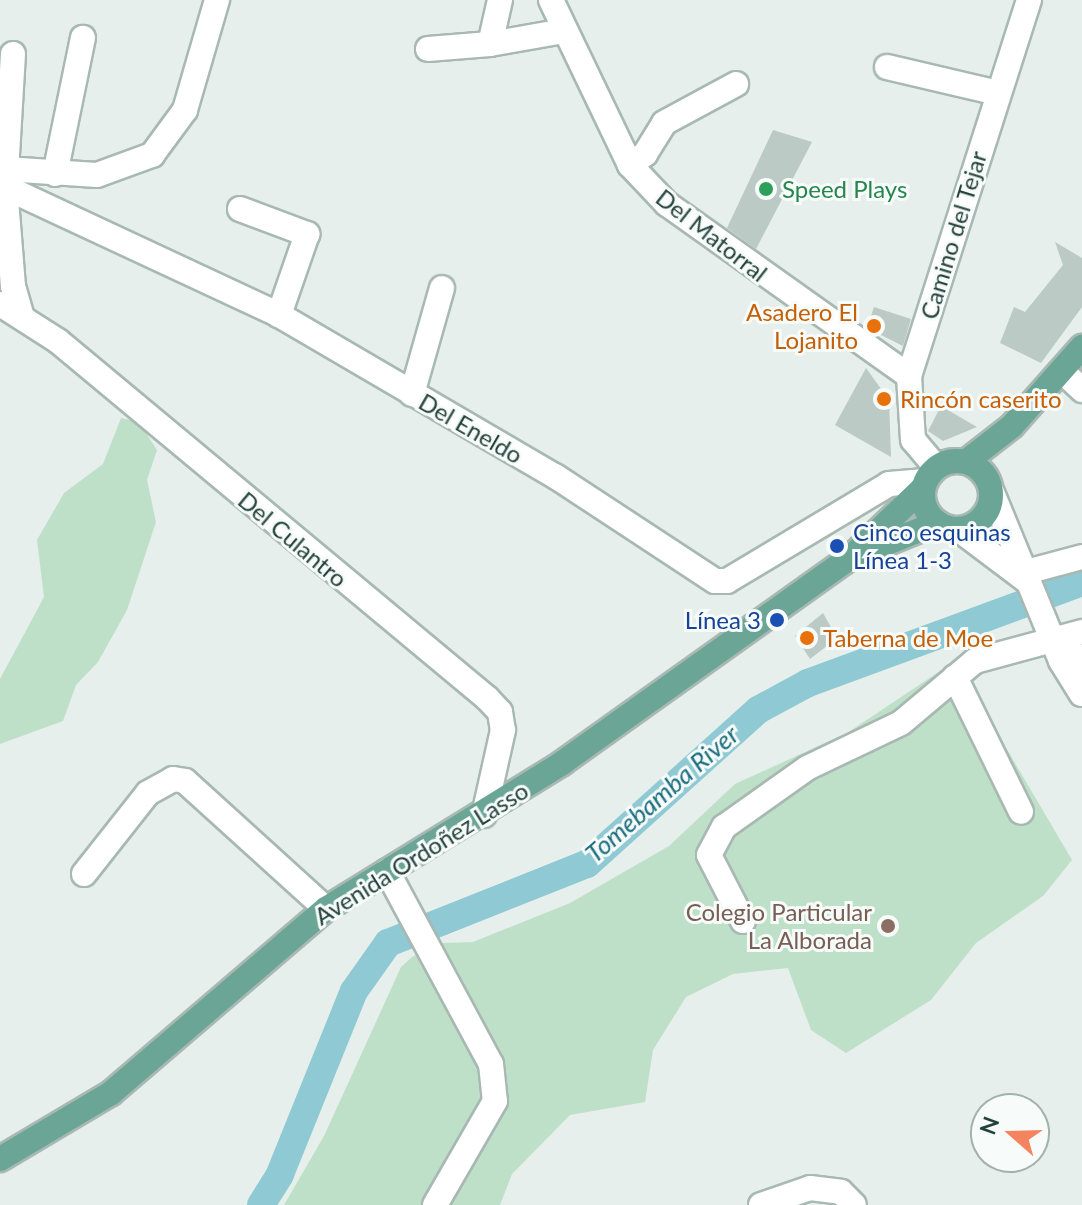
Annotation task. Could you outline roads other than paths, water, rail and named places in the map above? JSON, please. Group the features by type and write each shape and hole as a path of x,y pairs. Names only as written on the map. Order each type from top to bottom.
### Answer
{"main road":[{"path":"1012,426 990,486 983,517 948,526 925,509 928,479 967,461 1012,426 1064,373 1082,347"},
{"path":"967,461 990,486"},
{"name":"Avenida Ordoñez Lasso","path":"0,1159 111,1093 326,909 484,815 851,557 928,479"},
{"name":"Avenida Ordoñez Lasso","path":"851,557 948,526"}],"street":[{"path":"5,178 97,175 152,155 185,110 217,0"},
{"path":"490,44 500,0"},
{"name":"Del Matorral","path":"551,0 630,165 667,204 909,376"},
{"name":"Camino del Tejar","path":"928,479 913,440 909,376 1029,0"},
{"path":"428,49 490,44 564,31"},
{"path":"55,174 83,38"},
{"path":"11,309 13,286 5,178 13,54"},
{"path":"887,67 998,93"},
{"path":"630,165 645,154 664,123 736,84"},
{"name":"Del Eneldo","path":"5,178 279,315 555,476 715,581 727,581 889,484 928,479"},
{"path":"240,209 307,234 279,315"},
{"path":"412,394 442,288"},
{"name":"Del Culantro","path":"11,309 500,712 503,730 484,815"},
{"path":"1064,373 1082,390"},
{"path":"990,486 1027,579 1055,637 1061,661 1082,694"},
{"path":"948,526 1027,579"},
{"path":"1027,579 1082,557"},
{"path":"743,921 709,855 717,834 807,768 901,723 984,657 1082,632"},
{"path":"1055,637 1082,661"},
{"path":"955,677 1021,812"},
{"path":"84,874 148,793 173,779 185,781 244,831 326,909"},
{"path":"387,871 434,964 476,1031 491,1064 495,1101 435,1205"},
{"path":"761,1205 810,1188 847,1199"}],"waterway":[{"name":"Tomebamba River","path":"261,1205 280,1174 354,991 388,943 587,864 758,710 808,683 1082,582"}],"place":[{"name":"Speed Plays","path":"766,189"},
{"name":"Asadero El Lojanito","path":"874,326"},
{"name":"Rincón caserito","path":"884,399"},
{"name":"Cinco esquinas Línea 1-3","path":"837,546"},
{"name":"Línea 3","path":"777,620"},
{"name":"Taberna de Moe","path":"807,638"},
{"name":"Colegio Particular La Alborada","path":"888,926"}]}
